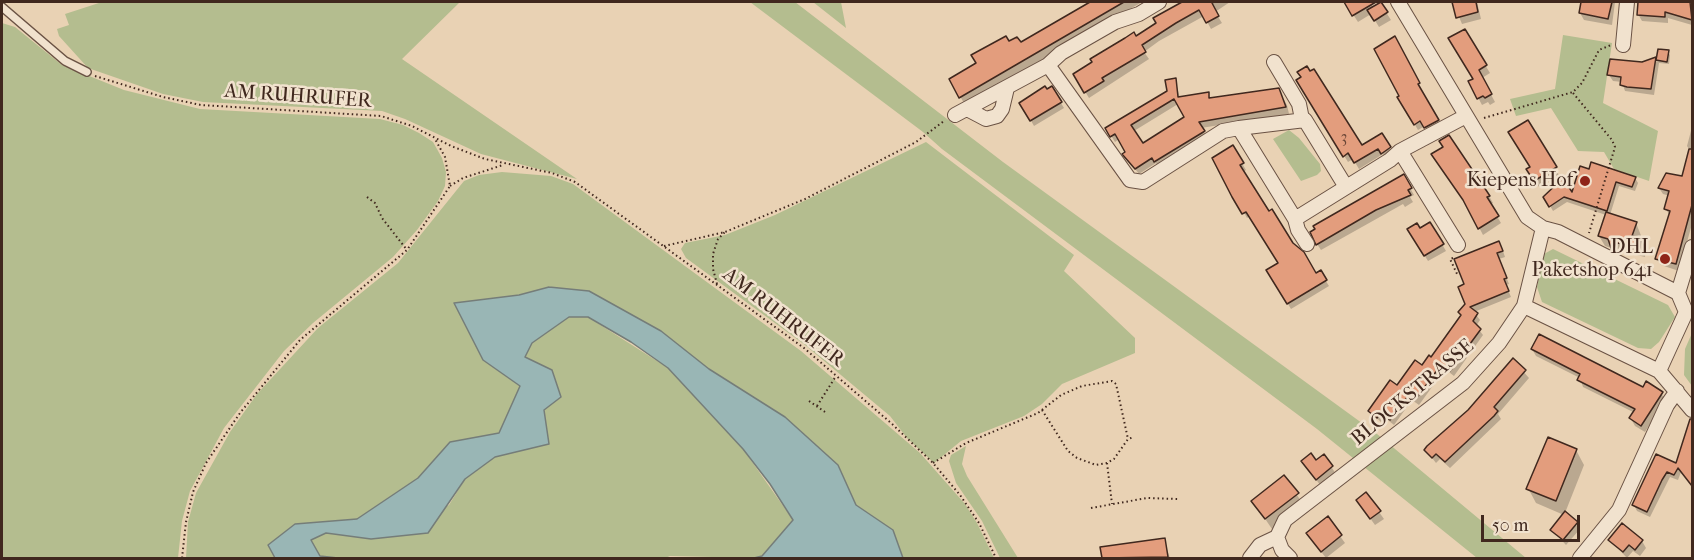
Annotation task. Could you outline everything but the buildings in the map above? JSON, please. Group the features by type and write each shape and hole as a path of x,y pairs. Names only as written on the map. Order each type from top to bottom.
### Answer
{"street":[{"path":"949,118 1048,65 1061,53 1115,22 1139,14 1159,2"},
{"path":"1398,2 1527,217 1544,228 1585,245 1678,293 1689,313 1659,371"},
{"path":"1623,45 1627,2"},
{"path":"1274,62 1299,104 1302,118 1308,123 1346,188"},
{"path":"1048,65 1126,177 1134,182 1143,182 1223,130 1302,118"},
{"path":"967,109 986,119 997,116 1002,109 1007,88"},
{"path":"1295,219 1400,151 1468,118"},
{"path":"1239,128 1295,219 1298,230 1307,244"},
{"path":"1400,151 1458,245"},
{"name":"BLOCKSTRASSE","path":"1250,558 1260,545 1277,537 1285,520 1471,376 1499,343 1524,306 1544,228"},
{"path":"1678,293 1692,246"},
{"path":"1524,306 1659,371 1692,410"},
{"path":"1580,558 1619,510 1668,405 1677,391"},
{"path":"1277,537 1282,550 1290,558"}],"lane":[{"path":"2,8 65,61 87,72"}],"path":[{"path":"1468,118 1524,108 1573,92 1582,83 1599,50 1606,46 1623,45"},
{"name":"AM RUHRUFER","path":"87,72 163,97 201,105 381,116 412,126 435,139 503,164 552,173 575,182 717,284 836,376 933,463 973,513 996,558"},
{"path":"1573,92 1612,140 1615,147 1585,245"},
{"path":"664,246 725,232 805,199 916,142 949,118"},
{"path":"182,558 186,522 196,485 206,464 240,413 300,340 407,250 450,186 447,165 435,139"},
{"name":"AM RUHRUFER","path":"450,186 470,175 503,164"},
{"path":"367,197 375,203 382,218 407,250"},
{"path":"717,284 712,269 712,254 718,239 725,232"},
{"path":"1458,245 1460,254 1450,259 1458,276"},
{"path":"817,406 836,376"},
{"path":"933,463 966,443 1042,410 1061,395 1082,386 1112,381 1116,384 1128,439"},
{"path":"809,401 825,412"},
{"path":"1042,410 1068,451 1077,458 1096,465 1107,463 1128,439 1134,437"},
{"path":"1107,463 1112,504"},
{"path":"1091,508 1147,498 1178,499"}],"green space":[{"path":"102,2 460,2 402,59 577,179 481,154 405,119 382,111 203,102 163,94 88,68 59,36 57,29 69,25 65,14"},
{"path":"750,2 795,2 1003,162 1377,434 1526,558 1477,558 1317,429 942,149 923,132"},
{"path":"813,2 841,2 846,28"},
{"path":"2,23 15,27 62,65 124,90 200,109 380,119 403,125 419,133 433,142 442,158 446,172 445,186 438,201 417,230 393,257 313,323 284,351 224,428 190,491 182,521 178,558 2,558"},
{"path":"1563,35 1612,43 1603,103 1658,131 1649,181 1614,169 1604,152 1578,151 1551,108 1516,116 1510,99 1555,89"},
{"path":"1289,130 1299,138 1320,164 1321,171 1317,175 1301,181 1273,139"},
{"path":"926,142 1074,255 1064,271 1135,338 1135,353 1062,384 1042,404 1024,416 961,441 934,463 907,438 890,416 805,345 686,258 681,249 685,243 725,235 775,215"},
{"path":"502,172 551,176 573,184 801,351 920,453 965,504 994,558 903,558 893,530 856,505 838,465 785,417 709,369 661,331 549,287 519,295 454,303 483,360 520,386 499,433 450,442 418,478 357,519 295,524 268,545 275,558 186,558 188,522 196,493 230,432 257,394 318,328 398,263 464,181 479,175"},
{"path":"1553,249 1668,305 1675,317 1659,342 1651,349 1638,348 1542,302 1537,287 1544,254"},
{"path":"569,317 588,317 668,368 743,449 793,520 762,556 754,558 670,556 665,558 338,558 320,556 310,540 326,533 371,539 449,505 465,479 495,457 548,444 544,410 525,357 532,343"},
{"path":"1692,333 1692,386 1684,375 1685,349"},
{"path":"966,446 962,464 967,476 1018,558 1000,558 982,521 956,483 949,461 951,455"}],"water":[{"path":"549,287 589,291 661,331 709,369 785,417 838,465 856,505 893,530 903,558 754,558 762,556 793,520 770,484 743,449 668,368 631,342 588,317 569,317 532,343 525,357 552,370 561,397 544,410 549,444 495,457 465,479 428,533 371,539 326,533 311,540 320,556 338,558 275,558 268,545 295,524 357,519 418,478 450,442 499,433 520,386 483,360 454,303 519,295"}],"place":[{"name":"Kiepens Hof","path":"1585,181"},
{"name":"DHL Paketshop 641","path":"1665,259"}]}
